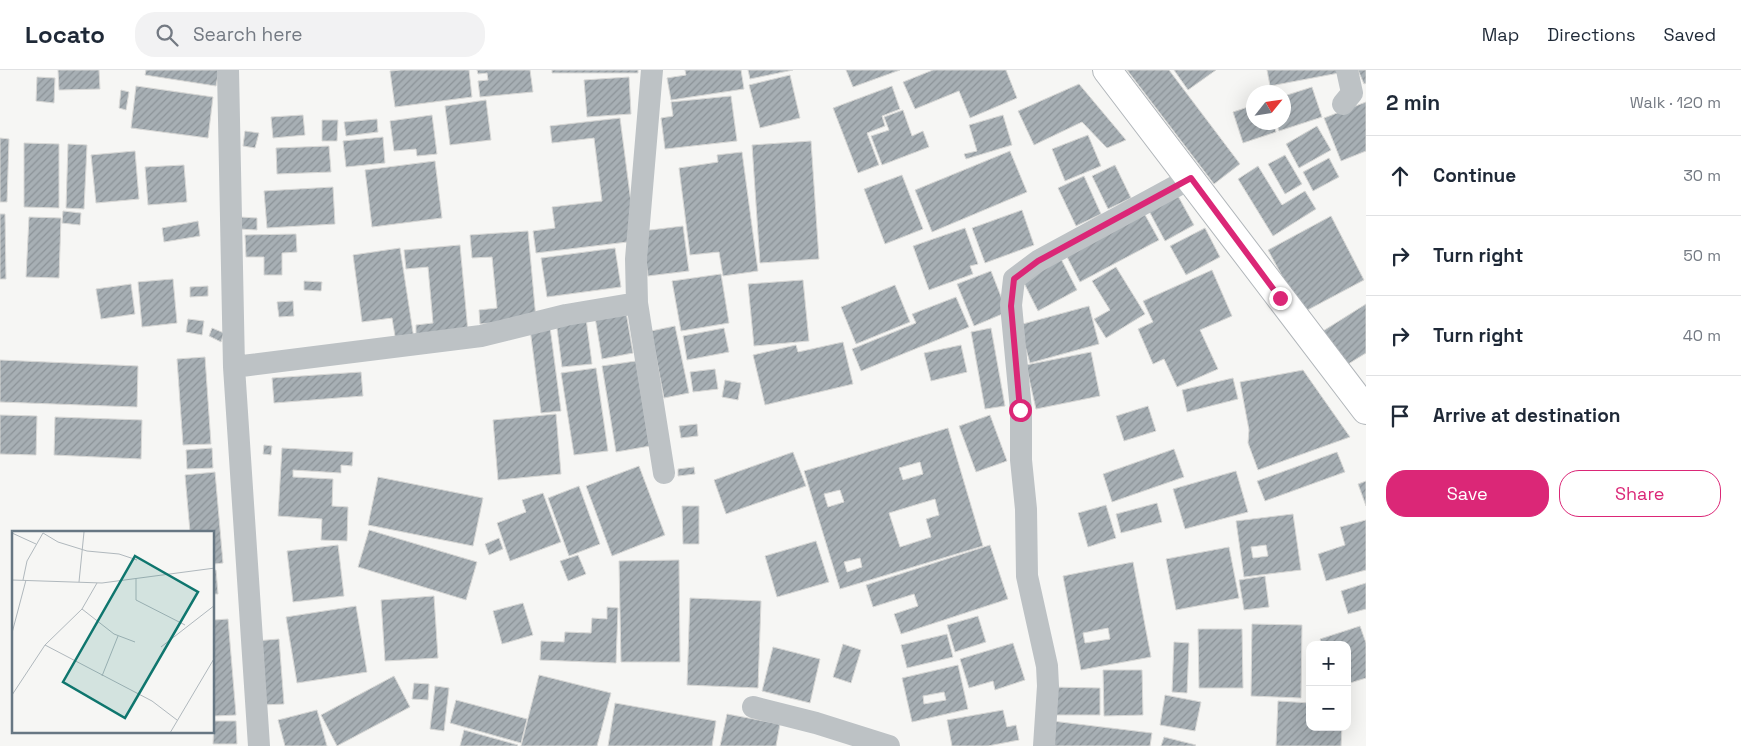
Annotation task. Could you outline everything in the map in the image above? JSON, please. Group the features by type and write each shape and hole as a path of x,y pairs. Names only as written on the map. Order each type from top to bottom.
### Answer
{"main road":[{"path":"1107,70 1366,410"}],"street":[{"path":"228,70 234,367 259,746"},
{"path":"652,70 636,259 637,303 664,473"},
{"path":"1343,104 1352,93 1347,70"},
{"path":"1044,746 1048,686 1047,666 1027,576 1026,509 1011,306 1014,279 1038,261 1191,178"},
{"path":"234,367 481,336 566,315 637,303"},
{"path":"753,707 816,723 889,746"}],"building":[{"path":"58,70 99,70 100,89 59,90"},
{"path":"146,70 219,70 216,86 145,75"},
{"path":"469,70 472,97 395,107 390,71"},
{"path":"477,70 530,70 533,92 480,97 478,81 488,80 487,73 478,74"},
{"path":"552,70 638,70 638,73 552,73"},
{"path":"685,70 741,70 744,89 671,100 667,78 686,75"},
{"path":"748,70 793,70 750,79"},
{"path":"846,70 900,70 853,87"},
{"path":"933,70 1006,70 1017,98 970,118 959,91 915,109 903,82"},
{"path":"1127,70 1169,70 1240,164 1214,184"},
{"path":"1174,70 1216,70 1188,90"},
{"path":"1267,70 1339,70 1339,73 1270,85"},
{"path":"1358,70 1366,70 1366,83 1364,84"},
{"path":"790,75 800,118 760,128 749,85"},
{"path":"37,77 55,78 54,103 36,101"},
{"path":"629,77 631,114 587,117 584,80"},
{"path":"1079,84 1126,140 1107,148 1082,122 1034,145 1018,111"},
{"path":"136,86 213,97 208,138 131,128"},
{"path":"892,86 900,109 882,116 885,126 867,133 879,165 858,173 833,108"},
{"path":"1312,87 1322,117 1291,127 1291,94"},
{"path":"121,90 129,92 126,110 119,108"},
{"path":"731,96 737,141 665,149 661,118 673,116 671,102"},
{"path":"486,100 491,140 450,145 445,106"},
{"path":"1366,102 1366,151 1341,161 1324,118"},
{"path":"1246,108 1246,130 1275,130 1276,132 1243,143 1233,112"},
{"path":"903,110 912,136 923,131 929,147 882,165 871,136 889,130 884,117"},
{"path":"303,115 305,135 273,138 271,117"},
{"path":"432,115 437,154 417,156 416,149 394,151 390,121"},
{"path":"1003,115 1012,145 966,159 964,154 977,151 969,125"},
{"path":"620,118 636,241 536,253 533,231 555,228 552,207 602,201 594,138 552,143 550,126"},
{"path":"377,119 378,132 346,136 344,122"},
{"path":"322,120 338,120 337,141 322,141"},
{"path":"1317,126 1331,150 1299,168 1286,144"},
{"path":"245,131 259,133 255,148 243,146"},
{"path":"1088,135 1101,166 1065,181 1052,149"},
{"path":"383,137 385,163 346,167 343,141"},
{"path":"0,138 9,139 7,202 0,202"},
{"path":"811,141 819,259 760,263 752,145"},
{"path":"24,143 59,144 59,208 24,207"},
{"path":"68,144 87,145 84,209 66,208"},
{"path":"329,146 331,172 277,174 276,148"},
{"path":"135,151 139,199 96,203 91,155"},
{"path":"1010,151 1027,192 932,232 915,190"},
{"path":"742,152 758,271 723,276 719,252 690,255 679,168 718,162 717,155"},
{"path":"1285,155 1302,184 1285,194 1268,164"},
{"path":"1329,158 1339,177 1313,191 1303,172"},
{"path":"435,161 442,218 372,227 365,170"},
{"path":"184,165 187,202 148,205 145,167"},
{"path":"1115,165 1131,198 1108,209 1092,176"},
{"path":"1258,166 1282,205 1305,191 1316,209 1273,236 1238,179"},
{"path":"902,175 923,229 885,244 864,189"},
{"path":"1084,176 1101,214 1076,226 1058,188"},
{"path":"333,187 335,224 267,228 264,191"},
{"path":"1178,196 1194,225 1165,241 1149,211"},
{"path":"1022,210 1034,245 985,263 972,228"},
{"path":"63,211 81,213 80,225 62,223"},
{"path":"1144,213 1159,240 1080,282 1066,255"},
{"path":"0,214 5,214 6,279 0,279"},
{"path":"1331,216 1364,280 1302,313 1268,250"},
{"path":"29,217 61,218 59,278 26,277"},
{"path":"240,217 257,218 257,230 240,229"},
{"path":"198,221 200,236 164,242 162,228"},
{"path":"683,226 689,271 648,276 642,231"},
{"path":"965,228 978,264 970,266 973,274 929,290 913,246"},
{"path":"1205,228 1220,257 1186,275 1170,246"},
{"path":"528,231 536,319 480,324 479,310 497,308 492,257 472,258 470,235"},
{"path":"296,234 297,252 282,253 282,275 264,275 264,257 246,257 245,235"},
{"path":"460,245 468,332 416,336 416,325 433,323 428,267 406,269 404,250"},
{"path":"400,248 414,339 396,342 392,318 362,322 353,255"},
{"path":"615,248 621,287 547,297 541,258"},
{"path":"1061,259 1077,290 1038,311 1022,279"},
{"path":"1116,267 1145,314 1106,338 1094,319 1110,310 1092,281"},
{"path":"1212,270 1232,316 1200,330 1218,369 1177,387 1164,359 1153,364 1138,329 1153,322 1143,301"},
{"path":"991,271 1007,312 974,326 957,284"},
{"path":"721,274 729,323 681,331 672,281"},
{"path":"173,279 177,323 142,327 138,282"},
{"path":"803,280 809,341 754,346 748,284"},
{"path":"304,281 322,282 321,291 304,290"},
{"path":"131,284 135,314 101,319 96,289"},
{"path":"895,285 910,322 856,344 841,307"},
{"path":"208,286 208,296 190,297 190,287"},
{"path":"956,297 969,327 861,371 852,349 916,323 912,314"},
{"path":"293,301 294,316 279,317 277,302"},
{"path":"1366,304 1366,353 1345,366 1323,331"},
{"path":"1089,306 1099,344 1030,363 1019,325"},
{"path":"626,312 633,353 602,359 595,317"},
{"path":"586,318 592,364 562,367 556,321"},
{"path":"188,319 204,321 202,335 186,332"},
{"path":"675,326 689,393 664,398 651,331"},
{"path":"550,327 561,411 541,413 530,329"},
{"path":"212,328 224,333 221,342 209,336"},
{"path":"724,328 729,352 687,360 683,336"},
{"path":"991,328 1005,406 985,409 971,332"},
{"path":"843,342 853,384 765,405 753,355 796,345 798,352"},
{"path":"961,345 967,372 931,381 924,353"},
{"path":"1091,352 1100,396 1036,409 1026,365"},
{"path":"205,357 211,444 183,445 177,359"},
{"path":"0,360 138,366 137,407 0,402"},
{"path":"636,361 650,446 616,452 602,366"},
{"path":"596,368 608,451 574,455 561,373"},
{"path":"715,369 718,389 693,392 690,372"},
{"path":"1303,370 1350,437 1258,470 1248,443 1249,430 1240,382"},
{"path":"361,372 363,396 274,403 272,378"},
{"path":"1233,378 1238,399 1187,412 1182,390"},
{"path":"725,380 741,383 738,400 722,397"},
{"path":"1148,406 1156,431 1124,441 1116,416"},
{"path":"556,414 561,474 498,480 493,420"},
{"path":"0,415 37,416 36,455 0,454"},
{"path":"990,415 1007,461 976,472 959,426"},
{"path":"55,417 142,420 141,459 54,455"},
{"path":"697,424 698,436 681,438 679,426"},
{"path":"948,428 983,546 840,589 804,471","holes":["920,462 923,474 903,480 899,468","840,490 844,502 828,507 824,494","935,499 939,515 926,519 931,537 900,547 889,513","860,558 862,567 847,572 844,562"]},
{"path":"264,445 272,446 271,455 263,454"},
{"path":"212,448 213,468 187,469 186,450"},
{"path":"282,448 353,452 352,466 341,465 341,473 293,470 293,477 333,479 332,506 348,507 347,541 321,540 322,519 278,516"},
{"path":"1174,449 1184,477 1112,502 1103,474"},
{"path":"793,452 806,486 726,514 714,480"},
{"path":"1337,452 1345,472 1265,501 1257,481"},
{"path":"639,466 665,535 612,556 586,486"},
{"path":"694,467 695,474 678,476 678,469"},
{"path":"1236,471 1248,512 1185,529 1173,489"},
{"path":"215,472 223,563 215,564 215,531 190,531 185,475"},
{"path":"378,477 483,498 473,546 368,525"},
{"path":"1366,481 1366,506 1358,484"},
{"path":"579,486 600,544 569,556 548,498"},
{"path":"543,493 561,542 510,561 497,523 526,512 522,500"},
{"path":"1157,503 1162,522 1121,533 1116,514"},
{"path":"1106,505 1116,538 1088,547 1078,513"},
{"path":"682,506 699,506 699,544 683,544"},
{"path":"1293,514 1301,570 1244,577 1236,521","holes":["1266,545 1268,556 1253,558 1251,547"]},
{"path":"1366,520 1366,570 1326,581 1318,554 1345,545 1340,527"},
{"path":"369,530 477,562 466,600 358,567"},
{"path":"499,538 503,549 489,555 485,544"},
{"path":"816,541 829,582 777,597 765,556"},
{"path":"338,545 344,596 293,602 287,551"},
{"path":"990,545 1008,599 901,634 894,614 918,606 914,594 873,607 866,585"},
{"path":"1229,547 1239,598 1176,610 1166,559"},
{"path":"578,555 586,574 568,581 560,561"},
{"path":"679,560 680,662 621,662 619,561"},
{"path":"1133,562 1151,657 1081,670 1063,576","holes":["1108,628 1110,639 1085,643 1083,633"]},
{"path":"215,570 216,570 218,594 215,594"},
{"path":"1265,576 1269,607 1244,610 1239,580"},
{"path":"1366,583 1366,609 1348,614 1341,591"},
{"path":"434,596 438,658 385,661 381,600"},
{"path":"690,598 761,601 758,688 687,685"},
{"path":"523,603 533,635 502,644 493,611"},
{"path":"356,606 367,672 297,683 286,617"},
{"path":"607,607 618,608 616,663 540,660 541,641 564,642 565,632 591,633 592,618 607,619"},
{"path":"978,616 986,642 955,652 947,625"},
{"path":"228,619 236,715 215,716 215,620"},
{"path":"1252,624 1302,625 1301,698 1251,696"},
{"path":"1360,626 1366,643 1366,678 1351,683 1351,641 1321,641 1320,639"},
{"path":"1198,629 1242,629 1243,688 1199,688"},
{"path":"947,634 953,657 907,668 901,645"},
{"path":"279,639 284,704 261,705 255,641"},
{"path":"1174,642 1189,643 1187,693 1172,692"},
{"path":"1013,643 1025,680 995,690 993,681 969,688 960,659"},
{"path":"843,644 861,650 851,683 833,677"},
{"path":"773,647 820,659 810,703 762,691"},
{"path":"958,665 968,709 912,722 902,678","holes":["944,692 946,700 924,704 923,696"]},
{"path":"1103,670 1142,670 1143,715 1104,716"},
{"path":"539,675 611,693 597,746 521,746"},
{"path":"394,676 410,707 337,746 321,715"},
{"path":"414,683 429,684 428,700 412,699"},
{"path":"435,686 449,688 444,731 430,729"},
{"path":"1050,687 1100,688 1100,715 1050,715"},
{"path":"1165,695 1201,702 1195,731 1160,725"},
{"path":"456,700 527,719 521,743 450,723"},
{"path":"1278,701 1306,703 1306,731 1342,731 1341,746 1276,746"},
{"path":"615,703 716,721 712,746 608,746"},
{"path":"317,710 327,746 285,746 278,720"},
{"path":"1003,710 1007,727 1016,725 1019,740 988,746 952,746 947,720"},
{"path":"727,714 780,724 776,746 720,746"},
{"path":"215,721 236,721 237,744 213,744"},
{"path":"1052,721 1152,733 1150,746 1050,746"},
{"path":"464,730 518,745 460,746"},
{"path":"1164,737 1196,745 1161,746"}],"route":[{"path":"1020,410 1011,306 1014,279 1038,261 1191,178 1280,298"}]}
